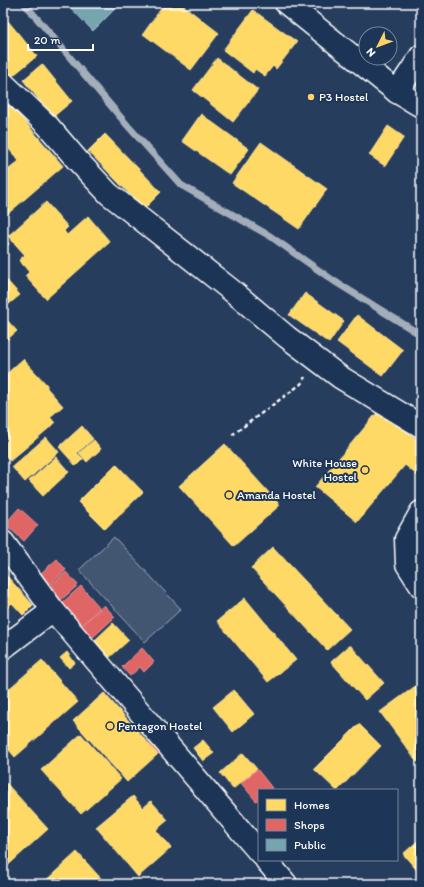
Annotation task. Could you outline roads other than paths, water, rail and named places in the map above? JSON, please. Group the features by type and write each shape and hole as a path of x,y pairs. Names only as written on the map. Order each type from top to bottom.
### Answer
{"street":[{"path":"286,3 397,92 421,106"},
{"path":"397,92 421,56"},
{"path":"3,83 48,126 109,194 340,377 421,426"},
{"path":"421,512 406,539 407,564 421,586"},
{"path":"3,542 53,610 258,851"},
{"path":"3,648 53,610"},
{"path":"267,861 286,884"}],"waterway":[{"path":"24,3 128,126 181,185 270,236 334,281 421,335"}],"place":[{"name":"P3 Hostel","path":"311,97"},
{"name":"White House Hostel","path":"365,470"},
{"name":"Amanda Hostel","path":"229,495"},
{"name":"Pentagon Hostel","path":"110,726"}]}
